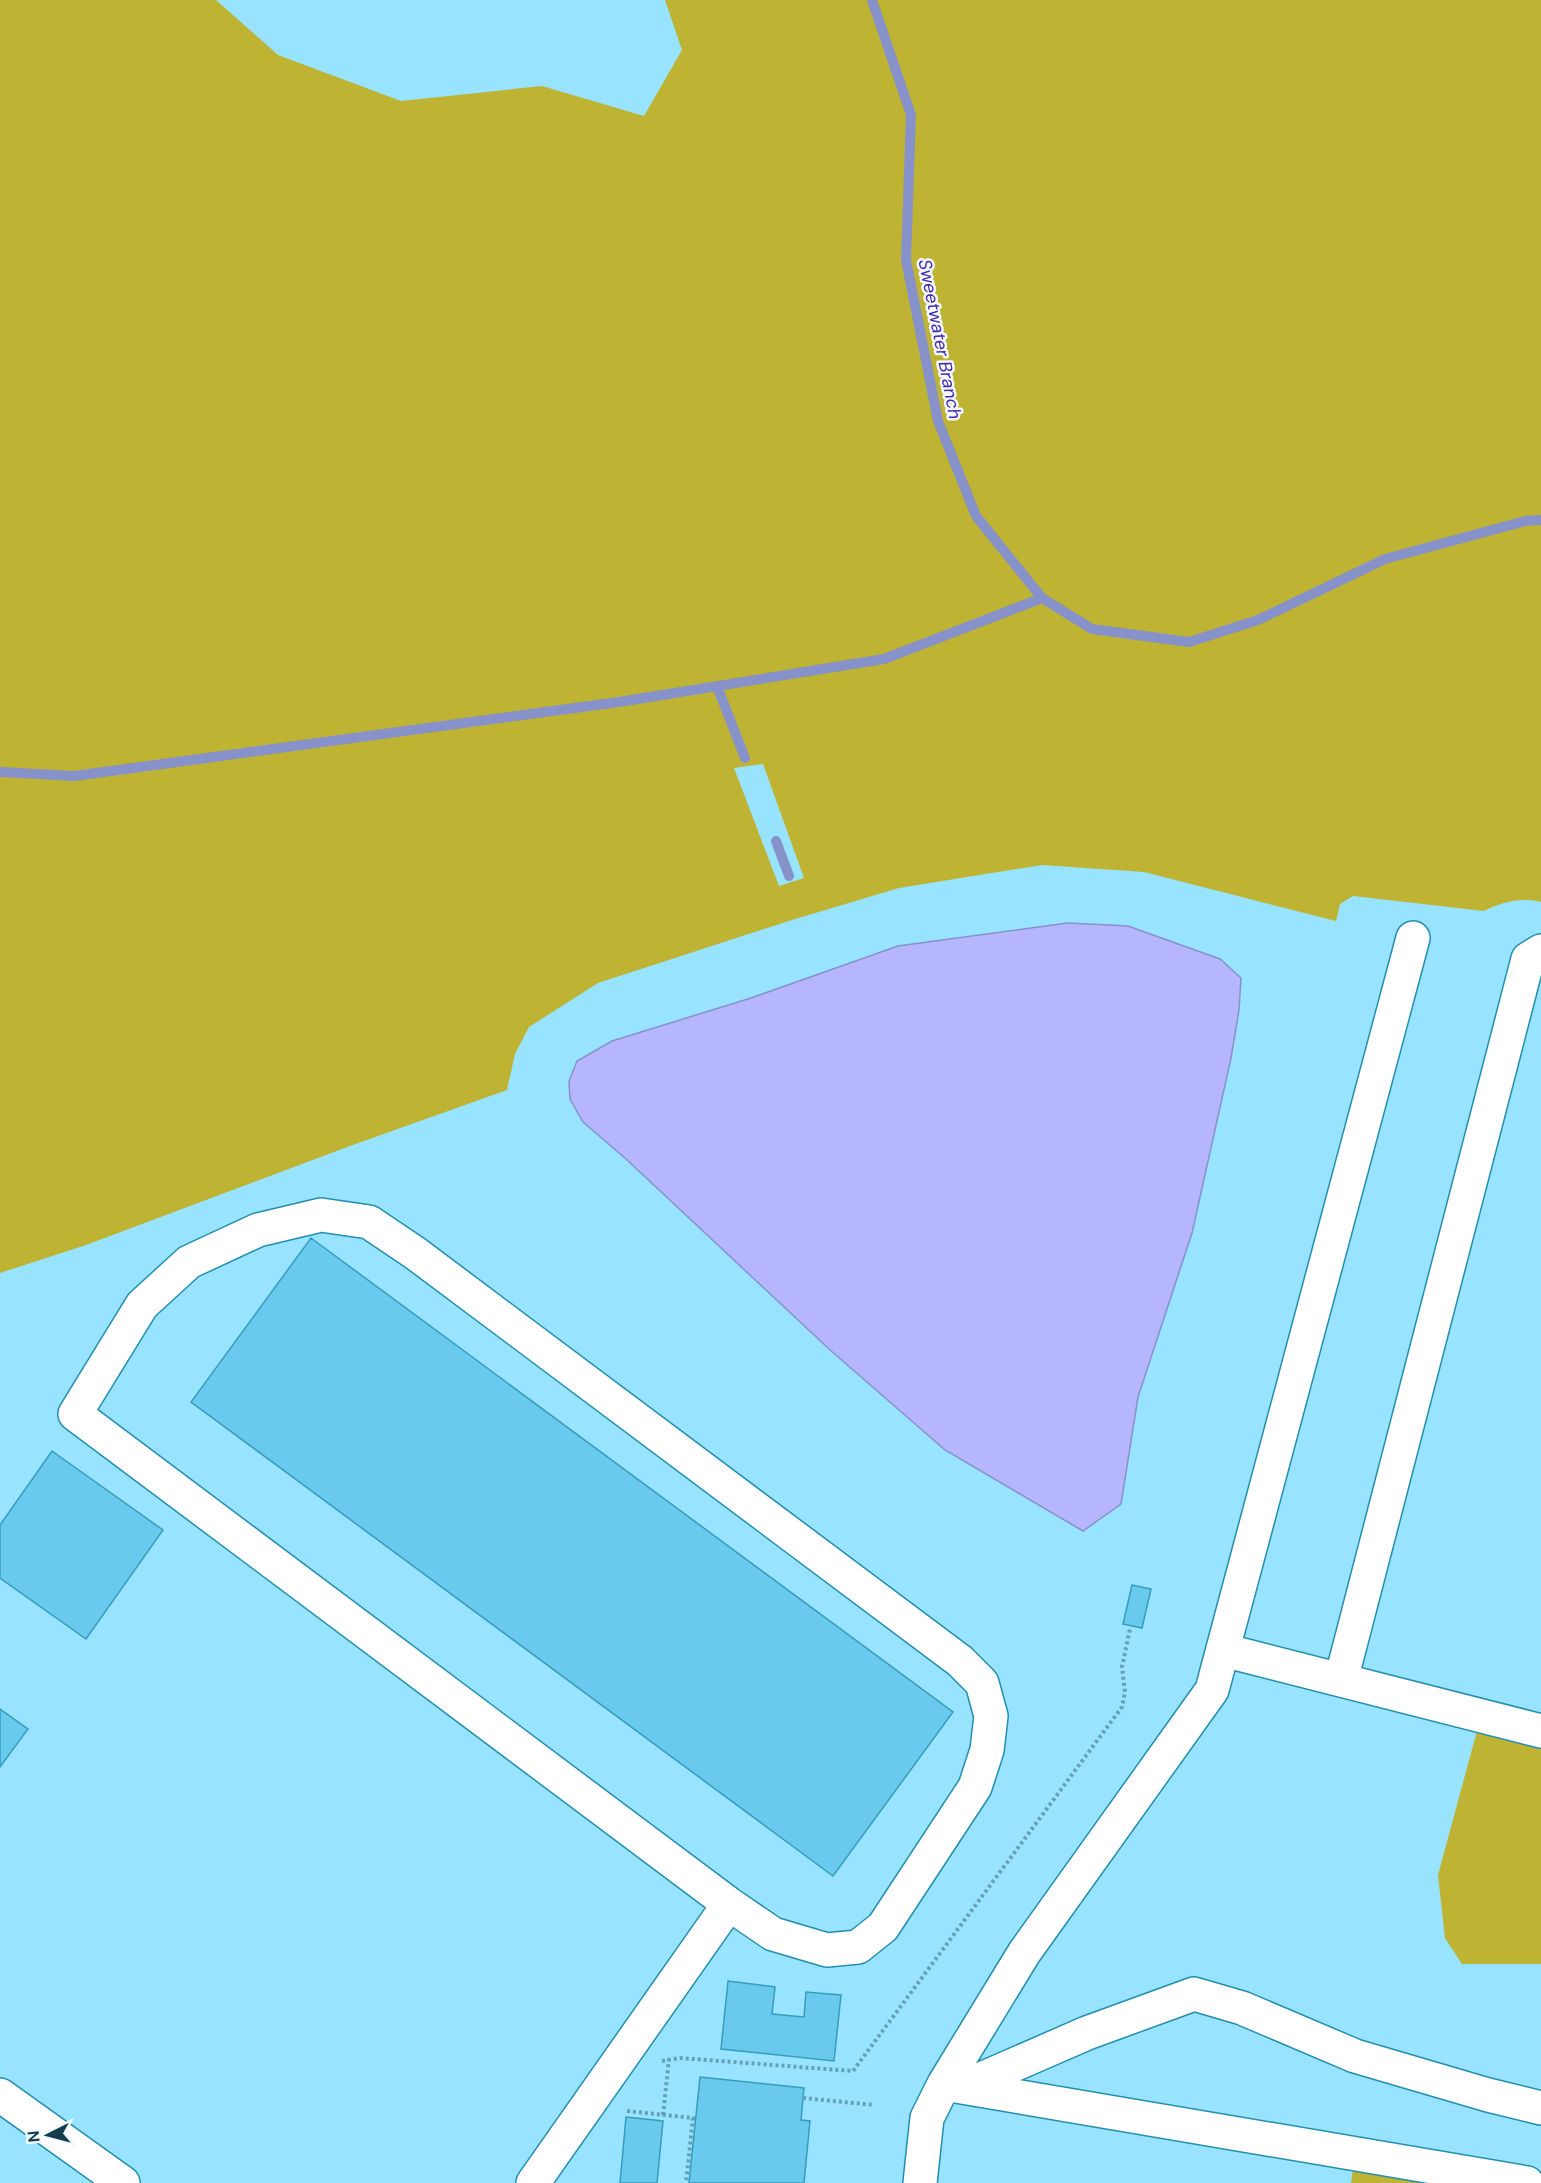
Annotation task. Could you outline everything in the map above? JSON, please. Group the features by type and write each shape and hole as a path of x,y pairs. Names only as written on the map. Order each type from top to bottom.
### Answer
{"street":[{"path":"920,2183 927,2118 953,2086 1024,1953 1212,1690 1413,938"},
{"path":"1341,1680 1527,959 1541,951"},
{"path":"321,1215 369,1222 415,1253 951,1654 982,1683 992,1716 987,1750 975,1787 884,1927 858,1947 827,1950 773,1934 729,1904 75,1414 142,1305 189,1262 258,1230 321,1215"},
{"path":"1223,1650 1541,1731"},
{"path":"533,2183 729,1904"},
{"path":"953,2086 1194,1994 1242,2008 1355,2056 1541,2108"},
{"path":"953,2086 1527,2183"},
{"path":"0,2095 123,2183"}],"path":[{"path":"663,2115 669,2059"},
{"path":"803,2098 874,2105"},
{"path":"620,2110 693,2118 686,2183"}],"shaded area":[{"path":"0,0 216,0 278,55 401,101 542,86 644,116 682,50 665,0 1541,0 1541,902 1512,901 1484,911 1353,896 1340,904 1336,921 1144,872 1042,865 899,888 598,983 529,1027 515,1054 507,1090 86,1245 0,1273","holes":["763,764 804,878 779,886 734,768"]},
{"path":"1477,1731 1541,1747 1541,1964 1462,1964 1445,1938 1438,1875"},
{"path":"1353,2169 1441,2183 1351,2183"}],"water":[{"path":"1068,923 1128,926 1220,959 1241,978 1239,1010 1231,1058 1192,1233 1138,1397 1121,1504 1083,1531 945,1450 829,1349 626,1159 583,1122 570,1099 569,1081 577,1061 612,1041 751,998 898,946"}],"building":[{"path":"311,1238 953,1712 833,1876 191,1402"},
{"path":"52,1451 163,1530 86,1639 0,1578 0,1525"},
{"path":"1132,1585 1151,1589 1142,1628 1123,1624"},
{"path":"0,1709 28,1729 0,1767"},
{"path":"728,1981 775,1987 772,2014 804,2017 806,1992 841,1995 834,2061 721,2049"},
{"path":"700,2077 804,2088 801,2120 810,2121 804,2183 689,2183"},
{"path":"626,2117 663,2121 657,2183 620,2183"}],"waterway":[{"name":"Sweetwater Branch","path":"872,0 911,115 906,260 938,421 976,516 1042,598 1092,629 1189,642 1258,620 1385,559 1525,521 1541,520"},
{"path":"0,772 74,776 619,702 884,659 1042,598"},
{"path":"717,686 745,758"},
{"path":"776,841 789,876"}]}
